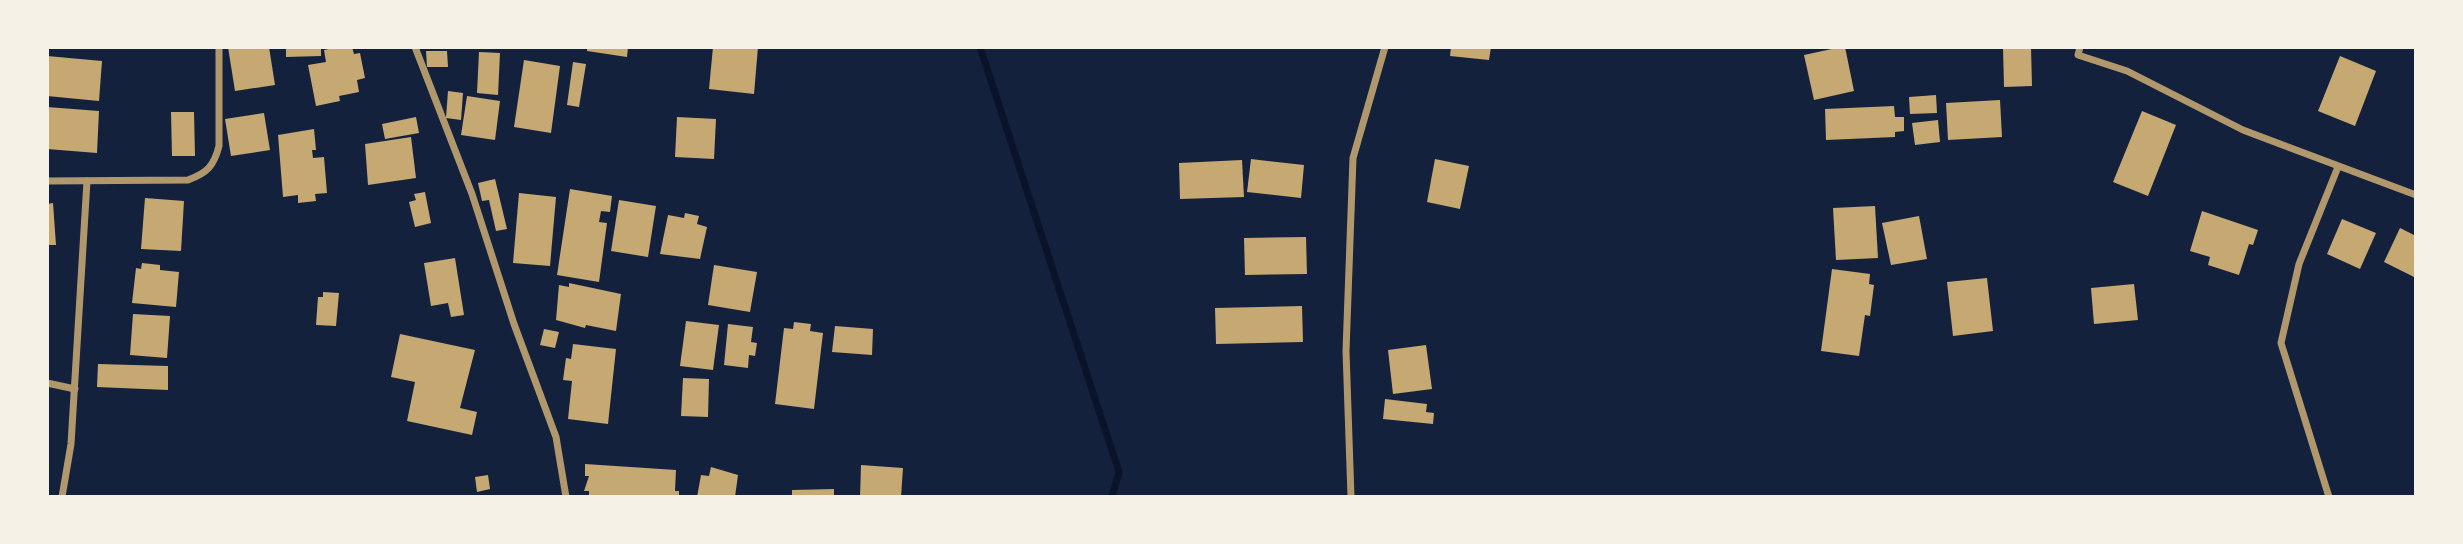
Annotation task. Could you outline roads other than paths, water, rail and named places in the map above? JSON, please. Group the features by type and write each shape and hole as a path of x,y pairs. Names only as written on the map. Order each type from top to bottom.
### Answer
{"street":[{"path":"47,181 188,180 205,173 215,161 219,146 219,47"},
{"path":"415,47 472,194 514,324 556,437 566,497"},
{"path":"1351,497 1346,351 1353,158 1385,47"},
{"path":"2080,47 2078,55 2127,71 2243,130 2416,195"},
{"path":"2329,497 2281,343 2299,264 2338,167"},
{"path":"62,497 71,444 87,181"},
{"path":"47,383 75,389"}],"waterway":[{"path":"980,47 1119,472 1112,497"}]}
